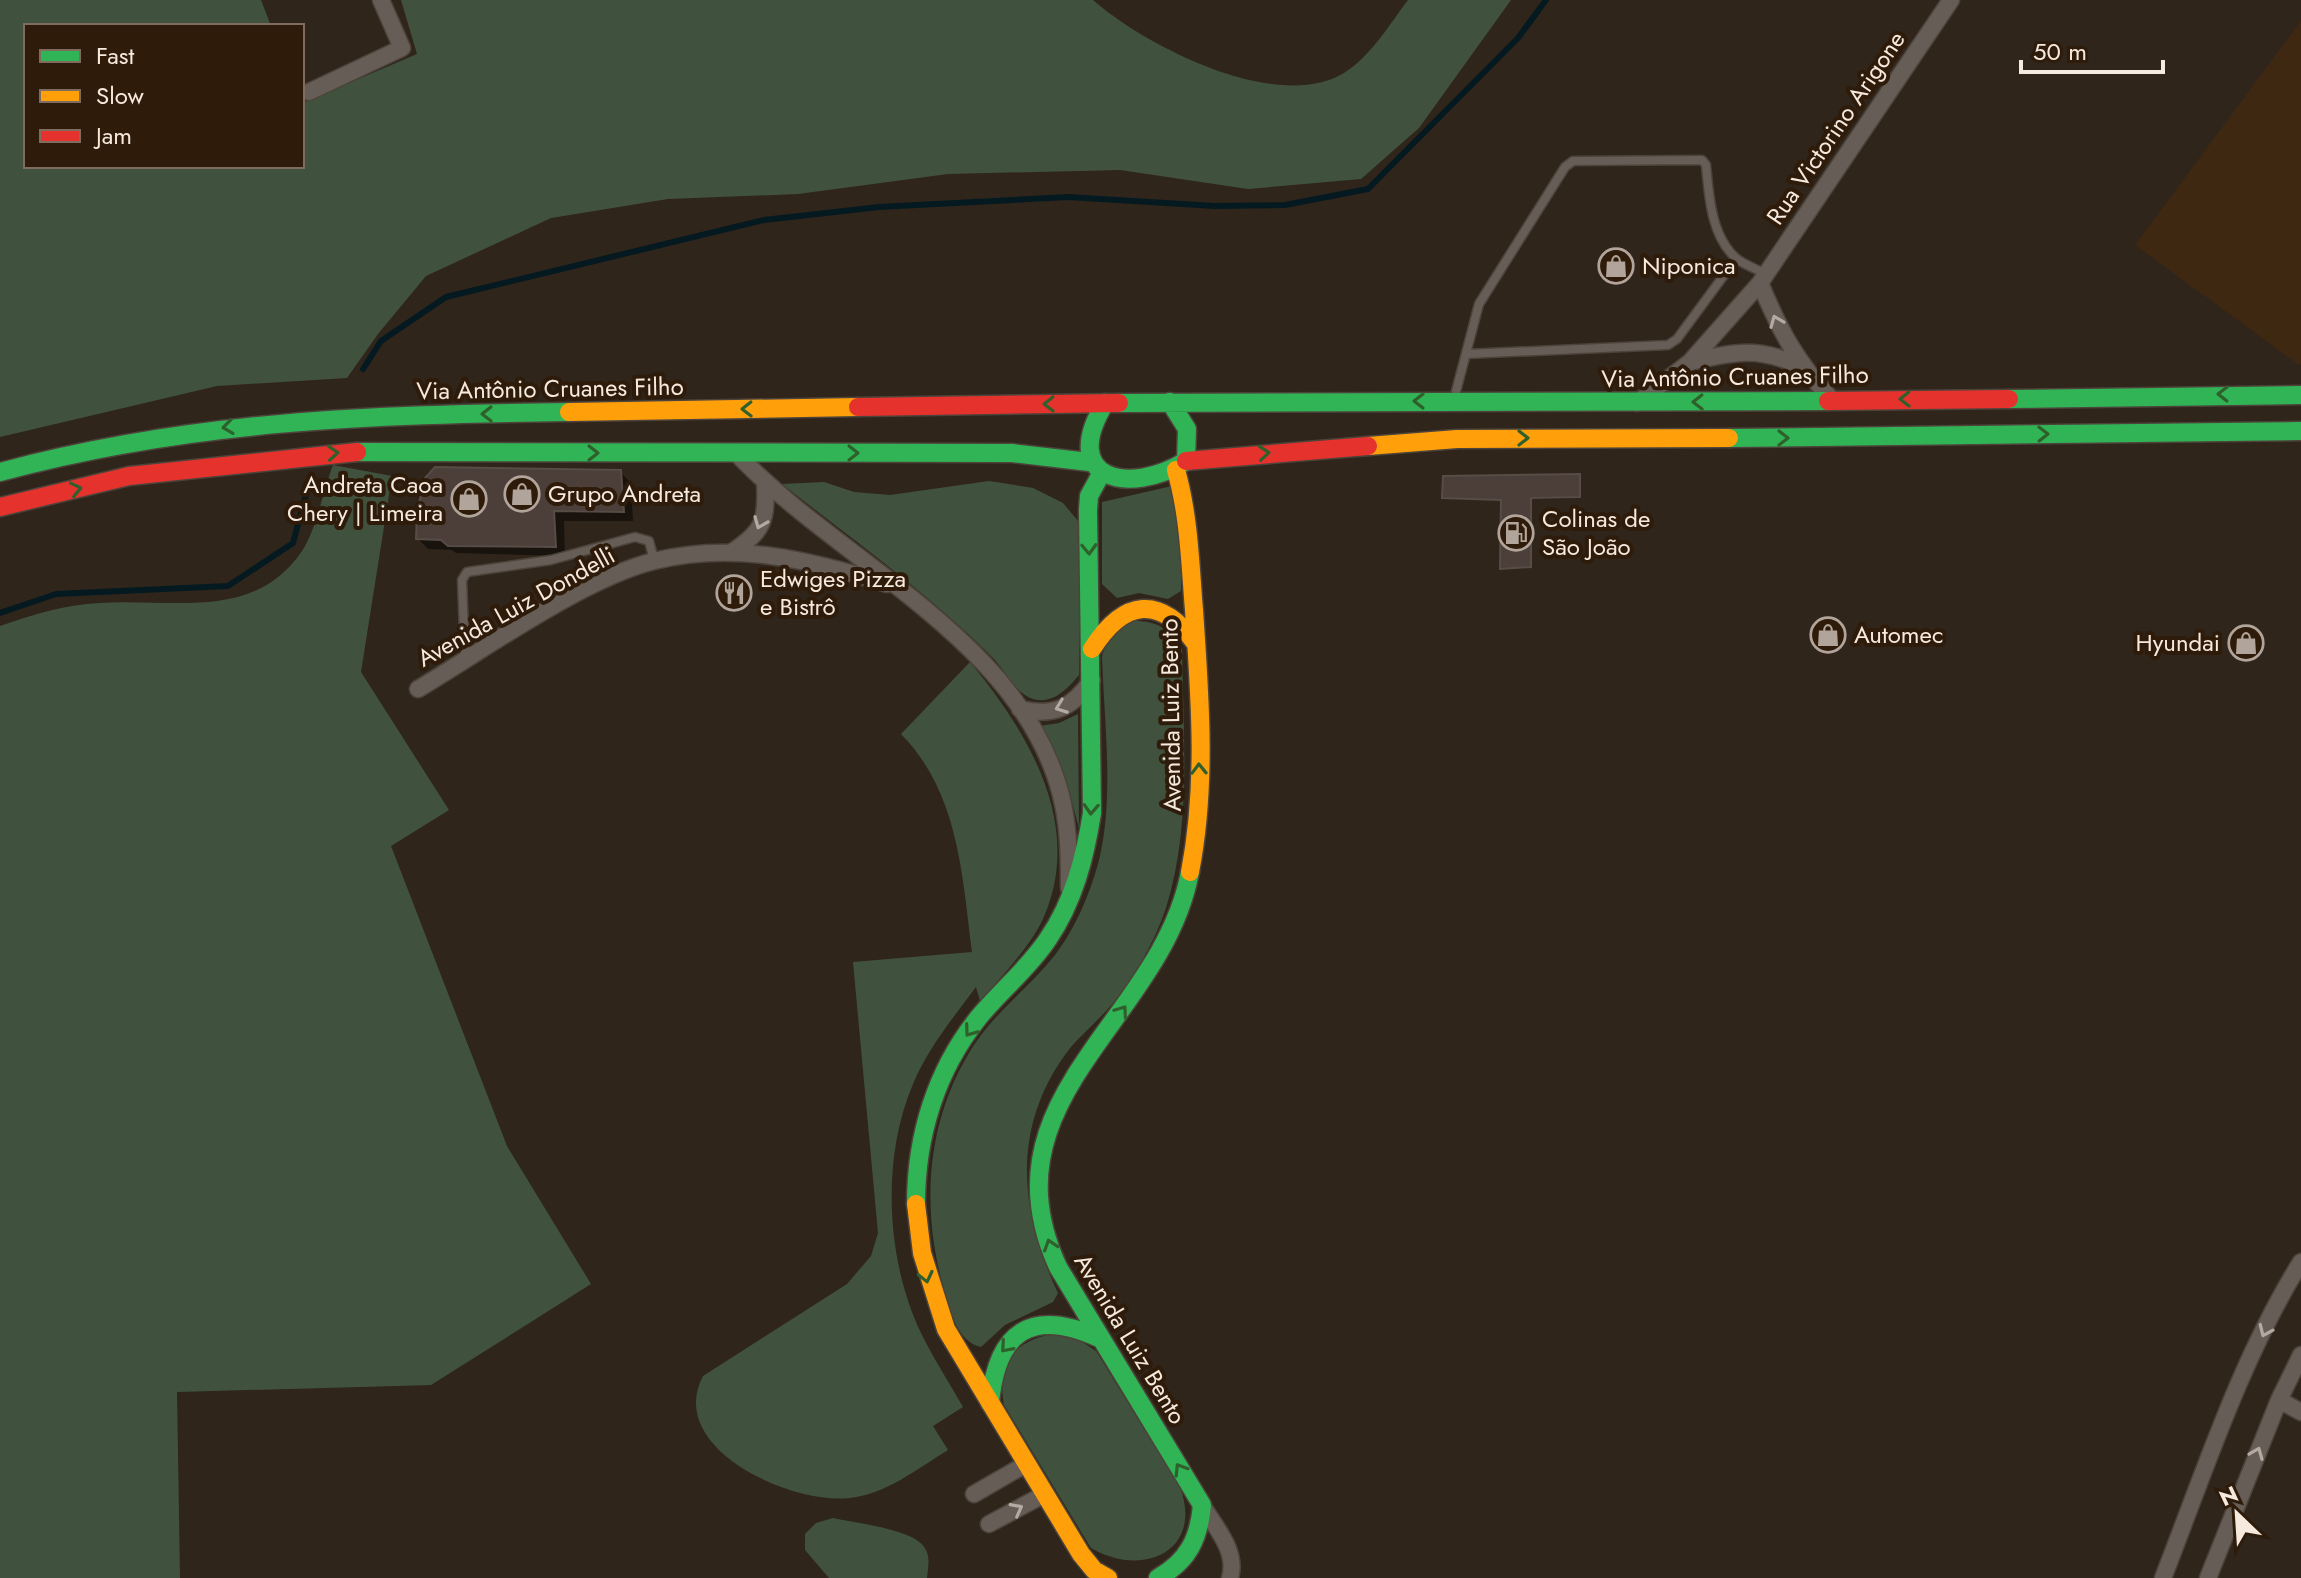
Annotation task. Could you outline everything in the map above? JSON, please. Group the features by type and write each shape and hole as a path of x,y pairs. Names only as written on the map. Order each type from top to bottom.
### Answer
{"main road":[{"name":"Via Antônio Cruanes Filho","path":"1170,402 1637,403 2301,395"},
{"path":"1108,1578 1094,1570 1081,1554 946,1329 929,1291 917,1236 914,1187 922,1127 942,1075 969,1030 1048,939 1069,902 1086,857 1092,813 1088,510 1095,468 1086,440 1091,419 1105,403 1170,402 1187,429 1181,465"},
{"name":"Via Antônio Cruanes Filho","path":"0,472 58,455 292,418 1105,403"},
{"path":"0,507 129,476 287,456 346,452 1012,453 1095,468 1125,479 1150,478 1181,465 1457,439 1892,438 2243,429 2301,431"},
{"name":"Avenida Luiz Bento","path":"1181,465 1197,645 1200,800 1192,863 1177,918 1149,972 1111,1026 1074,1068 1050,1114 1038,1163 1040,1214 1056,1263 1202,1505"},
{"path":"1092,649 1113,619 1129,610 1149,608 1169,613 1186,627 1197,645"},
{"path":"990,1404 991,1377 998,1354 1014,1337 1051,1322 1073,1324 1100,1339"},
{"path":"1158,1578 1175,1570 1188,1556 1201,1532 1202,1505"}],"street":[{"path":"309,92 402,48 381,0"},
{"name":"Rua Victorino Arigone","path":"1637,403 1690,362 1763,278 1951,0"},
{"path":"1763,278 1780,333 1801,367 1832,400"},
{"path":"1690,362 1751,352 1773,353 1801,367"},
{"name":"Avenida Luiz Dondelli","path":"737,454 765,483 896,587 983,662 1020,709 1049,761 1063,801 1069,841 1069,902"},
{"path":"732,552 754,537 763,521 765,483"},
{"name":"Avenida Luiz Dondelli","path":"418,689 562,603 654,561 732,552 787,557 896,587"},
{"path":"1020,709 1040,713 1061,711 1078,700 1092,680"},
{"path":"2163,1578 2240,1387 2282,1292 2301,1262"},
{"path":"2208,1578 2279,1400 2301,1355"},
{"path":"2279,1400 2301,1412"},
{"path":"974,1494 1026,1464"},
{"path":"989,1524 1045,1494"},
{"path":"1202,1505 1229,1549 1233,1569 1230,1578"}],"lane":[{"path":"1454,401 1479,304 1553,184 1573,161 1702,160 1706,165 1711,213 1736,259 1763,278"},
{"path":"1466,354 1668,345 1677,339 1736,259"},
{"path":"466,661 462,580 467,572 551,560 635,537 649,541 654,561"}],"shaded area":[{"path":"2301,21 2301,364 2298,364 2135,245"}],"green space":[{"path":"0,0 261,0 270,24 24,24 24,168 304,168 304,102 417,54 401,0 1093,0 1144,36 1177,54 1249,80 1284,85 1316,83 1344,73 1371,49 1408,0 1511,0 1419,128 1361,179 1248,189 1120,170 948,174 798,194 668,199 551,218 426,276 378,334 347,378 217,386 0,437"},
{"path":"333,465 392,476 361,672 449,810 391,846 507,1146 591,1284 431,1385 177,1392 180,1578 0,1578 0,626 74,606 128,602 210,602 260,588 283,573 302,551 316,521"},
{"path":"989,481 1033,488 1063,503 1079,522 1079,675 1065,690 1047,700 1033,699 1020,692 996,661 941,610 782,484 824,482 854,492 890,495"},
{"path":"1181,484 1181,591 1168,599 1139,593 1117,598 1102,584 1102,502"},
{"path":"1134,621 1162,627 1182,648 1183,812 1174,877 1166,908 1137,970 1113,1003 1071,1047 1052,1076 1038,1106 1030,1136 1027,1167 1029,1199 1035,1230 1058,1293 1053,1302 1005,1325 981,1347 966,1339 956,1324 936,1256 930,1190 939,1125 963,1064 981,1035 1055,955 1070,933 1088,895 1100,856 1106,807 1102,656 1114,634"},
{"path":"970,662 1012,718 1044,782 1054,815 1057,849 1054,884 1043,919 1022,952 980,1001 976,987 926,1058 913,1084 896,1144 892,1209 900,1274 921,1333 963,1407 933,1426 948,1450 901,1480 876,1491 850,1498 825,1498 797,1492 740,1467 717,1448 702,1426 696,1402 703,1376 847,1284 871,1256 878,1233 853,962 972,952 960,865 946,809 920,757 901,734"},
{"path":"1078,714 1079,828 1066,780 1039,726 1059,723"},
{"path":"1057,1333 1076,1338 1096,1351 1180,1487 1185,1510 1183,1528 1176,1543 1164,1553 1148,1559 1130,1560 1110,1557 1091,1548 1004,1405 1003,1377 1012,1356 1030,1341"},
{"path":"833,1518 896,1531 918,1541 928,1554 927,1578 829,1578 805,1550 805,1534 816,1523"}],"building":[{"name":"Grupo Andreta","path":"435,467 621,470 624,512 554,511 556,547 448,546 441,540 416,539 417,512 425,478"},
{"name":"Colinas de São João","path":"1580,474 1580,497 1531,498 1531,567 1500,569 1501,500 1442,498 1443,476"}],"waterway":[{"path":"363,369 381,341 446,297 764,220 879,207 1068,197 1215,206 1285,205 1368,189 1518,38 1546,0"},
{"path":"0,613 56,594 228,586 293,543 310,479"}],"traffic: fast":[{"path":"2009,399 2301,395"},
{"path":"1119,403 1828,401"},
{"path":"1105,403 1093,429 1090,449 1095,464 1106,474 1143,478 1186,461 1187,429 1170,402"},
{"path":"0,472 142,441 213,431 424,415 569,412"},
{"path":"1729,438 2301,431"},
{"path":"357,452 1012,453 1089,462"},
{"path":"916,1204 925,1129 931,1105 951,1059 979,1017 1048,939 1072,894 1082,862 1092,813 1088,510 1089,496 1101,474"},
{"path":"1158,1578 1177,1564 1190,1548 1202,1505 1058,1267 1040,1208 1042,1155 1058,1107 1084,1062 1147,973 1173,925 1190,872"},
{"path":"990,1403 1001,1358 1010,1342 1022,1332 1037,1326 1055,1325 1099,1338"}],"traffic: slow":[{"path":"569,412 858,407"},
{"path":"1368,446 1457,439 1729,438"},
{"path":"1176,470 1188,539 1200,708 1199,807 1190,872"},
{"path":"1092,649 1117,620 1129,612 1142,609 1156,610 1169,617 1196,644"},
{"path":"916,1204 922,1253 946,1329 1081,1554 1094,1570 1108,1578"}],"traffic: jam":[{"path":"1828,401 2009,399"},
{"path":"858,407 1119,403"},
{"path":"1186,461 1368,446"},
{"path":"0,507 129,476 357,452"}],"place":[{"name":"Niponica","path":"1616,266"},
{"name":"Grupo Andreta","path":"522,494"},
{"name":"Andreta Caoa Chery | Limeira","path":"469,499"},
{"name":"Colinas de São João","path":"1516,533"},
{"name":"Edwiges Pizza e Bistrô","path":"734,593"},
{"name":"Automec","path":"1828,635"},
{"name":"Hyundai","path":"2246,643"}]}
